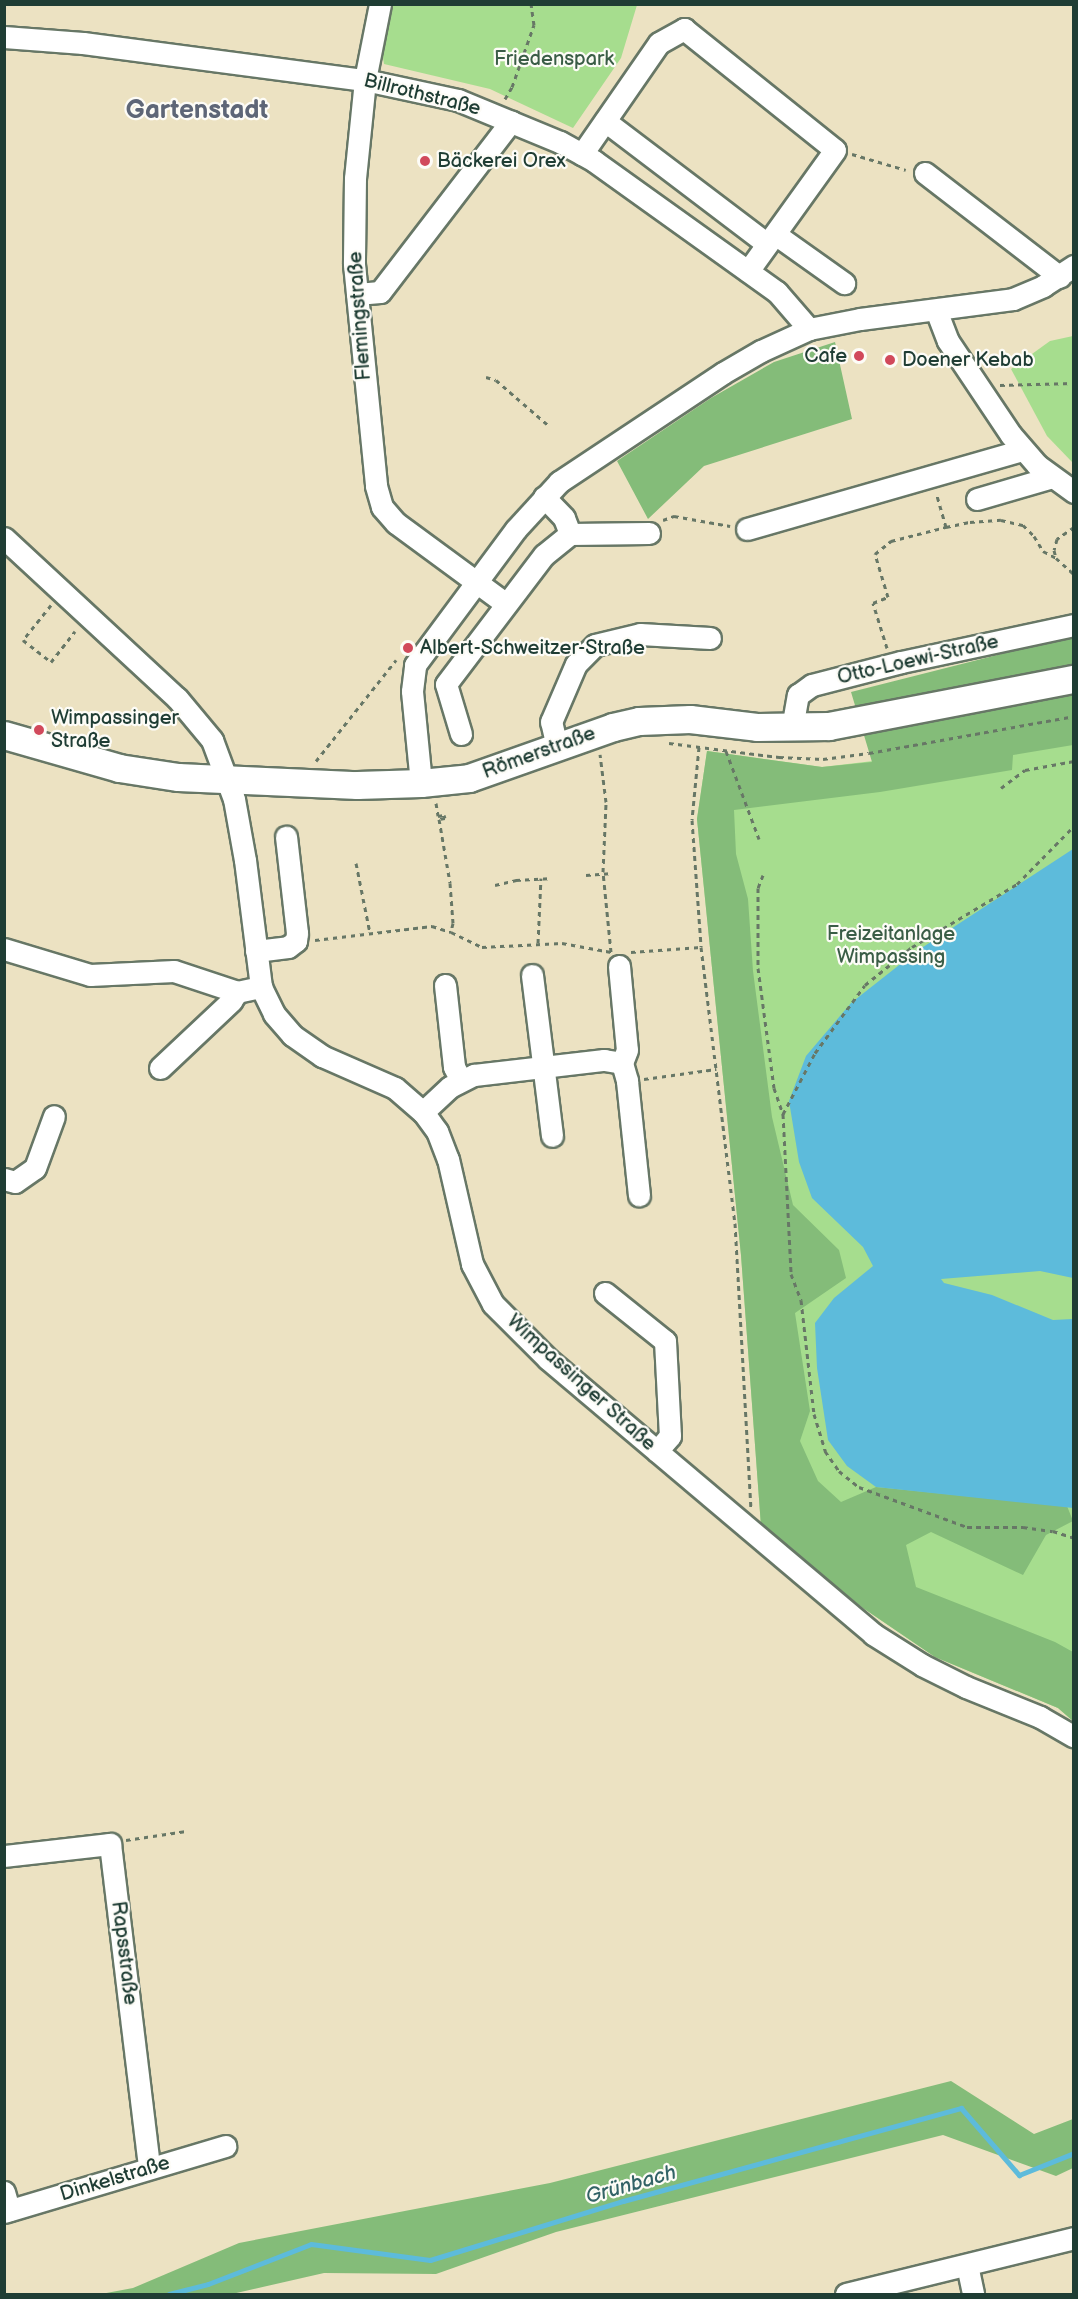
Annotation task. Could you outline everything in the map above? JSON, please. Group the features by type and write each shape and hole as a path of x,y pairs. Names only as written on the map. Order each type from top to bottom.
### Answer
{"main road":[{"name":"Römerstraße","path":"4,735 119,768 229,781 313,783 428,793 613,727 665,718 792,728 829,726 892,716 1074,679"}],"street":[{"name":"Flemingstraße","path":"380,4 365,80 355,165 357,294 376,486 382,507 396,522 505,603"},
{"path":"582,154 660,43 684,29 835,150 748,271"},
{"name":"Billrothstraße","path":"4,38 83,43 365,80 458,100 503,117 582,154 659,206 748,271 790,304 809,329"},
{"path":"357,294 380,292 503,117"},
{"path":"605,122 771,239 844,283"},
{"path":"428,793 412,691 415,665 476,582 544,497 574,471 703,386 761,351 809,329 843,321 1013,299 1067,272 926,173"},
{"path":"936,310 948,341 1022,450 1052,477 1074,492"},
{"path":"747,529 1022,450"},
{"path":"977,499 1052,477"},
{"path":"544,497 564,518 570,534"},
{"path":"460,734 446,684 505,603 544,555 570,534 649,533"},
{"name":"Wimpassinger Straße","path":"4,538 177,698 212,740 229,781 245,860 261,987 274,1014 292,1035 322,1056 395,1088 423,1112 437,1131 448,1159 472,1264 493,1304 548,1359 873,1634 922,1665 966,1688 1040,1717 1074,1737"},
{"name":"Otto-Loewi-Straße","path":"792,728 794,702 804,689 892,664 1074,625"},
{"path":"557,747 551,722 576,664 596,645 640,634 710,638"},
{"path":"256,951 288,947 296,941 286,837"},
{"path":"4,948 90,975 174,971 237,992 261,987"},
{"path":"615,959 627,1050 624,1072 639,1195"},
{"path":"532,975 552,1136"},
{"path":"445,985 454,1067 461,1080"},
{"path":"160,1068 231,1001 237,992"},
{"path":"423,1112 461,1080 481,1074 604,1060 624,1072"},
{"path":"10,1181 35,1168 54,1116"},
{"path":"605,1293 665,1341 670,1436 657,1451"},
{"path":"4,1856 110,1844"},
{"name":"Rapsstraße","path":"110,1844 149,2168"},
{"name":"Dinkelstraße","path":"6,2205 225,2146"},
{"path":"846,2295 1074,2238"},
{"path":"967,2265 973,2295"}],"path":[{"path":"503,117 534,25 531,4"},
{"path":"835,150 926,173"},
{"path":"486,376 495,380 548,425"},
{"path":"980,390 993,386 1074,383"},
{"path":"931,477 946,527"},
{"path":"626,533 674,516 747,529"},
{"path":"892,664 873,603 888,597 875,554 891,541 970,522 1000,520 1023,525 1035,536 1043,551 1056,558 1074,574"},
{"path":"1056,558 1054,550 1057,539 1074,527"},
{"path":"62,591 23,640 51,662 87,615"},
{"path":"313,783 314,764 399,656 415,665"},
{"path":"699,747 692,820 701,947 735,1223 751,1509"},
{"path":"600,749 606,802 603,872 615,959"},
{"path":"726,750 759,840"},
{"path":"1001,788 1025,770 1074,761"},
{"path":"428,793 438,816 445,818 439,819 450,883 453,923 451,932"},
{"path":"783,1114 815,1053 865,985 912,947 1017,884 1074,826"},
{"path":"356,863 370,933"},
{"path":"586,875 613,873"},
{"path":"764,875 758,888 758,968 774,1088 783,1114 790,1274 801,1300 814,1414 825,1451 839,1471 859,1487 967,1527 1023,1527 1053,1531 1074,1538"},
{"path":"538,943 541,878"},
{"path":"495,885 549,878"},
{"path":"296,941 432,926 451,932 482,947 562,943 615,959 701,947"},
{"path":"624,1072 716,1069"},
{"path":"110,1844 138,1837 186,1832"}],"green space":[{"name":"Friedenspark","path":"388,5 637,5 621,58 573,128 490,89 384,64 381,45"},
{"path":"1074,336 1073,463 1047,436 1011,369 1050,341"},
{"path":"835,342 852,419 704,466 648,519 617,461 711,398 774,362"},
{"path":"1073,636 1073,745 1013,755 1012,770 880,792 734,810 736,854 748,899 753,971 772,1117 793,1205 839,1250 846,1278 795,1313 810,1411 800,1441 818,1481 841,1502 876,1487 1067,1506 1073,1521 1046,1535 1023,1575 931,1532 906,1545 916,1587 1055,1642 1073,1652 1073,1721 1058,1708 935,1657 863,1608 761,1526 741,1255 697,819 707,751 822,767 872,762 851,692"},
{"name":"Freizeitanlage Wimpassing","path":"1073,716 1073,1721 1058,1708 935,1657 863,1608 761,1526 741,1255 697,819 707,751 822,767 873,761"},
{"path":"951,2081 1034,2134 1073,2119 1073,2168 1056,2176 943,2135 556,2232 436,2274 324,2273 232,2294 101,2294 133,2288 239,2243 550,2183"}],"water":[{"path":"1073,849 1073,1278 1040,1271 941,1279 944,1283 992,1295 1053,1320 1073,1319 1073,1508 876,1487 847,1466 828,1440 817,1368 815,1323 834,1298 873,1266 863,1247 812,1198 799,1162 789,1101 806,1056 851,1003 917,951"}],"waterway":[{"name":"Grünbach","path":"169,2294 208,2284 311,2244 430,2260 623,2201 961,2108 1019,2175 1074,2153"}],"place":[{"name":"Bäckerei Orex","path":"425,161"},
{"name":"Cafe","path":"859,356"},
{"name":"Doener Kebab","path":"890,360"},
{"name":"Albert-Schweitzer-Straße","path":"408,648"},
{"name":"Wimpassinger Straße","path":"39,730"}],"district":[{"name":"Gartenstadt","path":"197,111"}]}
